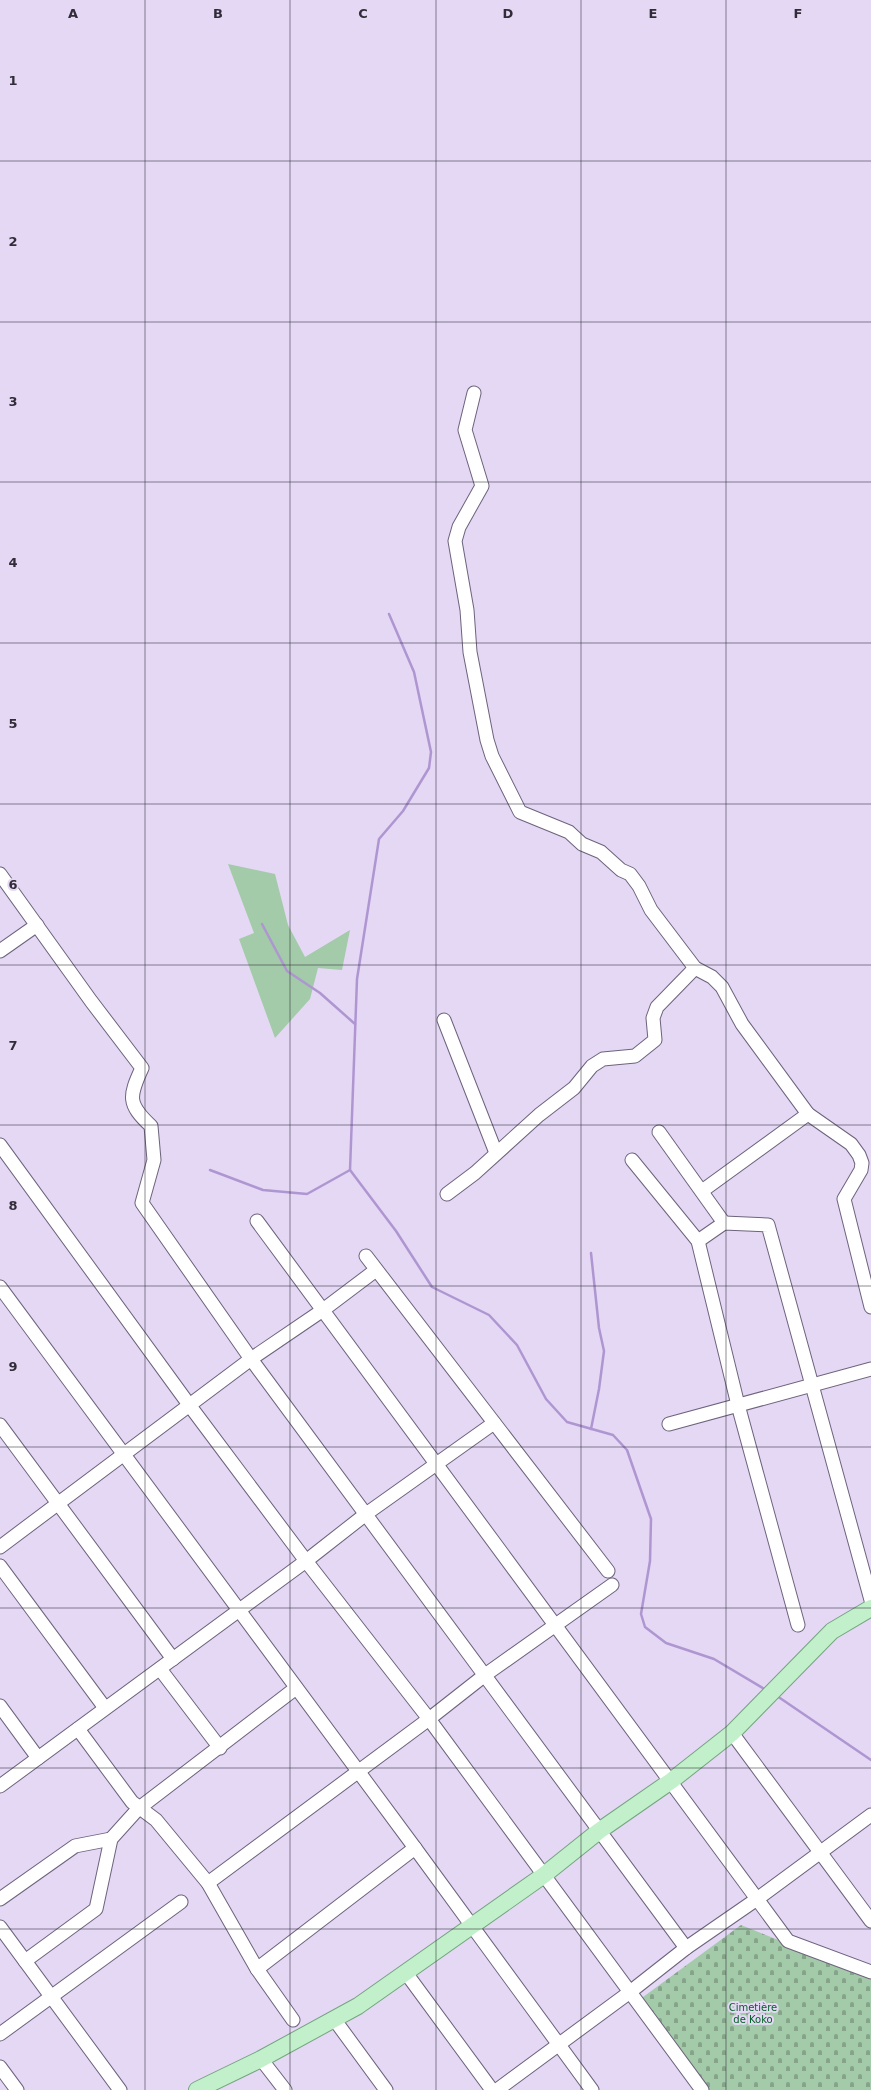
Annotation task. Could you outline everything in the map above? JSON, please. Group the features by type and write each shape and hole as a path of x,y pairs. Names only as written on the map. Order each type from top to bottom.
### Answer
{"main road":[{"path":"196,2090 261,2059 334,2019 406,1973 544,1875 599,1831 671,1782 732,1732 832,1631 871,1608"}],"street":[{"path":"474,393 465,430 482,486 459,527 455,541 467,610 474,675 492,756 520,812 569,832 582,844 601,852 621,870 630,874 639,886 651,910 696,968 712,976 722,987 742,1024 808,1114 851,1144 862,1163 861,1170 844,1200 871,1307"},
{"path":"0,874 91,1001 142,1068 131,1091 136,1112 151,1126 154,1160 142,1203 251,1359 686,1948"},
{"path":"0,950 37,925"},
{"path":"447,1194 475,1174 496,1153 539,1115 574,1088 592,1066 603,1059 635,1056 655,1040 653,1018 657,1006 696,968"},
{"path":"444,1020 496,1153"},
{"path":"702,1191 808,1114"},
{"path":"659,1132 724,1223"},
{"path":"0,1145 190,1406 306,1561 429,1720 702,2090"},
{"path":"632,1160 698,1241 738,1405 798,1625"},
{"path":"257,1221 788,1941 871,1972"},
{"path":"698,1241 724,1223 768,1225 871,1600"},
{"path":"366,1256 608,1571"},
{"path":"0,1547 124,1456 251,1359 323,1310 376,1270"},
{"path":"0,1287 592,2090"},
{"path":"669,1424 871,1369"},
{"path":"0,1786 306,1561 366,1514 437,1465 494,1423"},
{"path":"0,1425 173,1659"},
{"path":"0,1566 106,1708"},
{"path":"208,1883 429,1720 485,1675 612,1585"},
{"path":"160,1668 220,1748"},
{"path":"25,1961 96,1909 111,1839 138,1809 220,1748 296,1688"},
{"path":"0,1706 38,1758"},
{"path":"78,1729 138,1809 156,1820 208,1883 257,1969 293,2020"},
{"path":"732,1732 820,1852 870,1917"},
{"path":"497,2090 630,1992 686,1948 757,1899 871,1815"},
{"path":"0,1899 75,1846 111,1839"},
{"path":"257,1969 415,1848"},
{"path":"0,2034 181,1902"},
{"path":"0,1927 120,2090"},
{"path":"406,1973 492,2090"},
{"path":"334,2019 386,2090"},
{"path":"261,2059 284,2090"},
{"path":"0,2067 17,2090"}],"green space":[{"path":"228,864 275,874 288,925 305,957 350,930 342,970 318,968 310,999 275,1038 239,939 254,933"},
{"name":"Cimetière de Koko","path":"741,1925 871,1977 871,2090 707,2090 639,2000"}],"waterway":[{"path":"389,614 414,672 431,752 429,768 403,811 379,839 357,979 350,1170 396,1231 432,1287 489,1315 517,1345 546,1399 567,1422 613,1435 627,1450 651,1519 650,1561 641,1614 645,1627 666,1643 714,1659 766,1690"},
{"path":"262,924 287,971 320,993 355,1024"},
{"path":"210,1170 263,1190 307,1194 350,1170"},
{"path":"591,1253 599,1328 604,1351 599,1389 591,1429"},
{"path":"777,1696 871,1760"}]}
